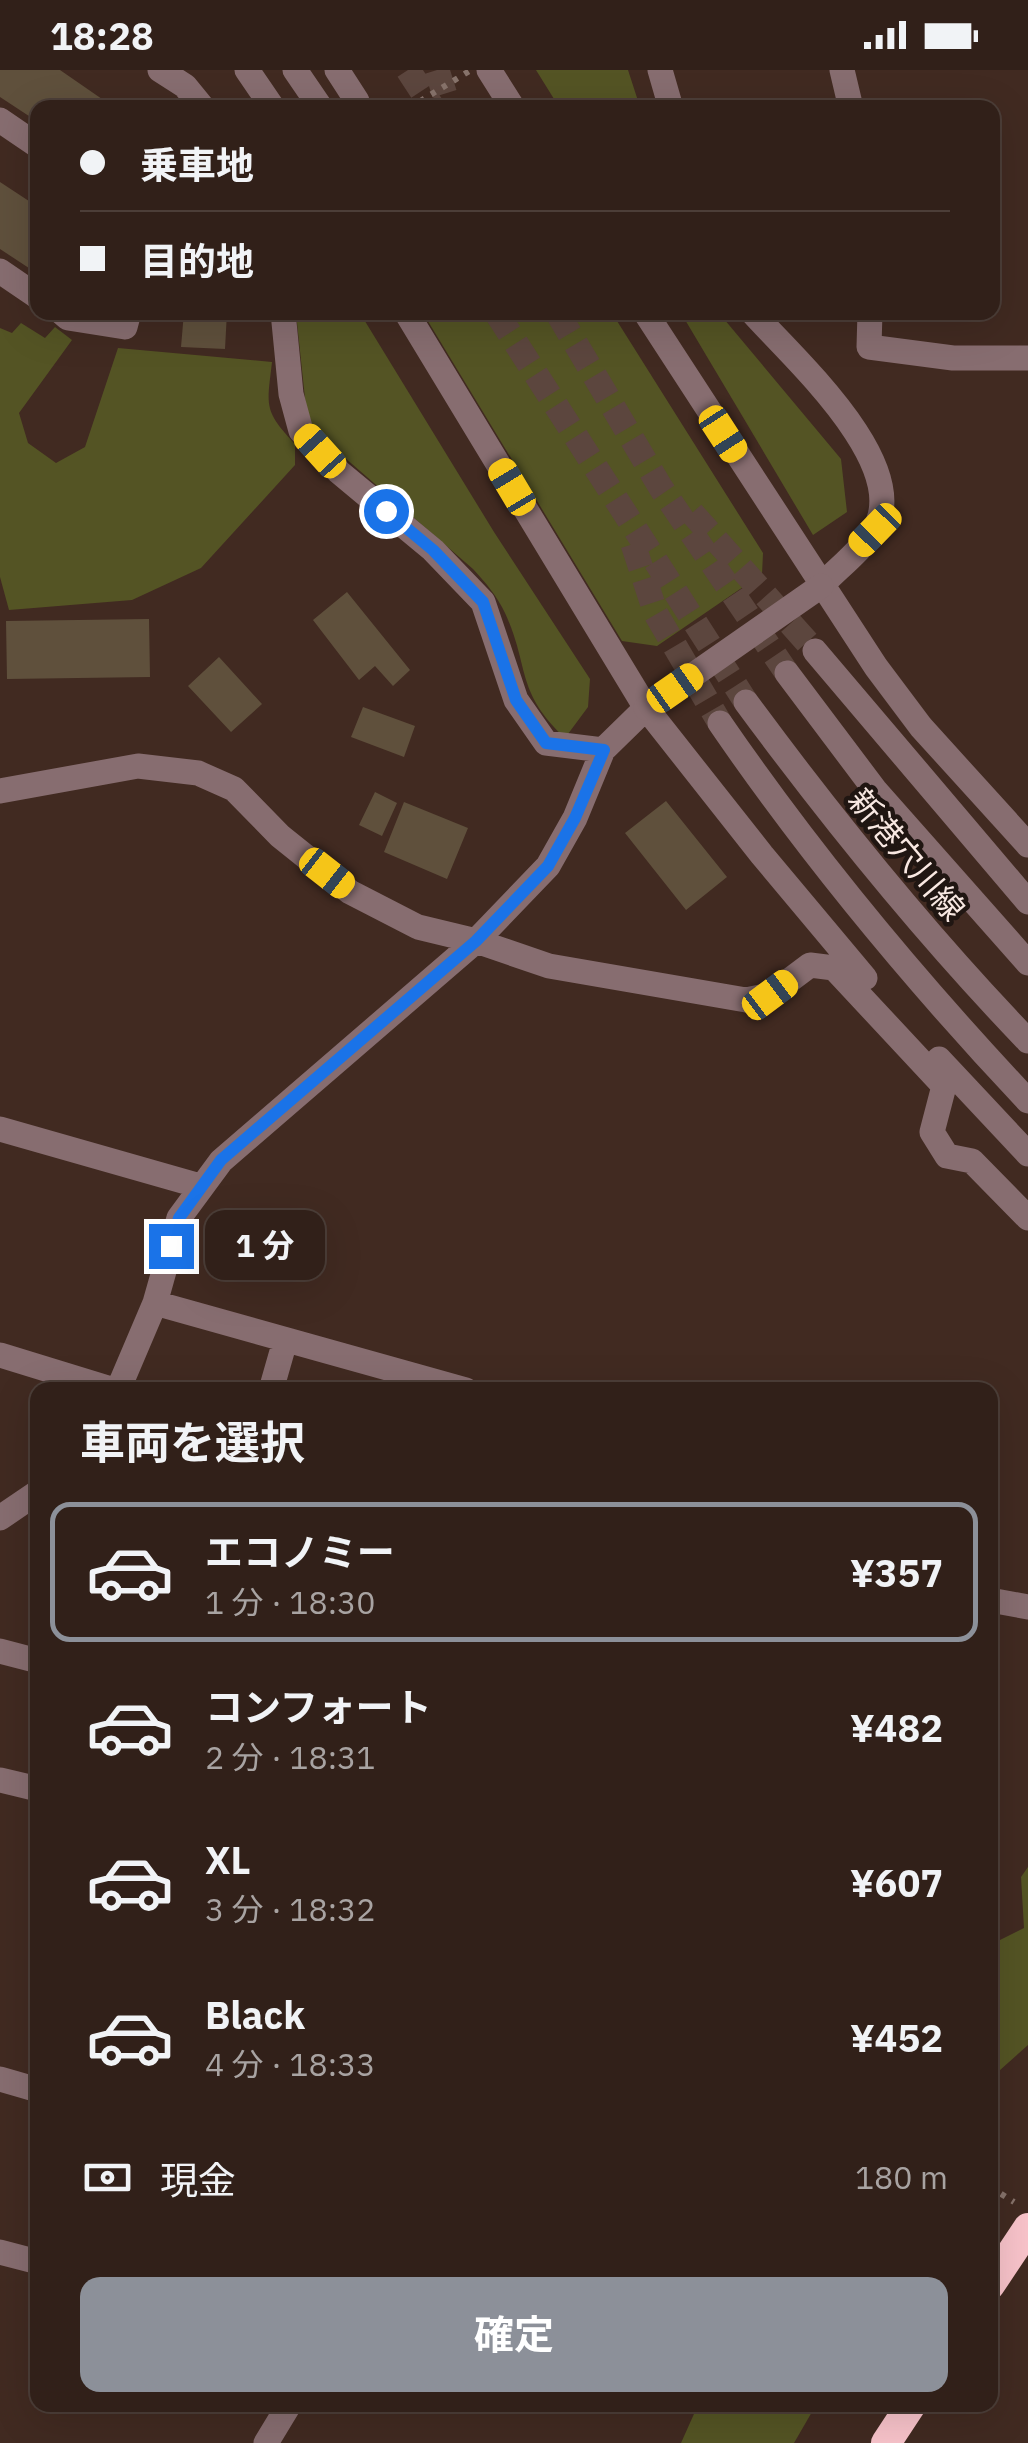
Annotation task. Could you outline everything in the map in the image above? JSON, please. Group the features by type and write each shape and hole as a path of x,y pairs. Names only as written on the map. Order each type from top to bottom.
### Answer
{"highway":[{"path":"998,2273 1028,2228"},
{"path":"886,2443 906,2412"}],"street":[{"path":"160,70 186,86 196,100"},
{"path":"248,70 268,100"},
{"path":"295,70 316,100"},
{"path":"338,70 357,100"},
{"path":"489,70 508,100"},
{"path":"660,70 669,100"},
{"path":"842,70 849,100"},
{"path":"0,120 30,141"},
{"path":"0,271 30,291"},
{"path":"81,320 125,327 127,320"},
{"path":"284,320 291,394 302,430 338,472 433,550 483,602 516,700 546,743 604,750"},
{"path":"411,320 646,708 854,966 1028,1154"},
{"path":"650,320 821,586 921,727 1028,844"},
{"path":"120,1382 155,1303 179,1218 221,1160 476,941 548,866 575,818 604,750 646,708 821,586 875,530 882,505 878,478 856,430 759,320"},
{"path":"870,320 868,347 953,358 1028,358"},
{"path":"815,651 1028,902"},
{"name":"新港穴川線","path":"787,673 876,790 1028,963"},
{"name":"新港穴川線","path":"746,702 799,775 915,916 1028,1041"},
{"path":"720,722 801,835 915,977 1028,1101"},
{"path":"0,791 138,766 198,774 234,790 280,836 350,892 418,927 476,941 549,966 746,1000 770,995 810,965 834,968 944,1086 932,1132 947,1156 972,1161 1028,1218"},
{"path":"0,1129 200,1186"},
{"path":"155,1303 285,1341 374,1379 399,1382"},
{"path":"272,1382 285,1341"},
{"path":"0,1355 89,1382"},
{"path":"0,1518 30,1497"},
{"path":"998,1601 1028,1607"},
{"path":"0,1651 30,1658"},
{"path":"0,1780 30,1788"},
{"path":"0,2079 30,2088"},
{"path":"0,2252 30,2260"},
{"path":"266,2443 285,2412"}],"path":[{"path":"423,100 472,70"}],"shaded area":[{"path":"536,70 628,70 638,100 555,100"},
{"path":"297,320 364,320 494,532 590,679 588,707 565,738 538,706 505,613 487,585 314,431 307,417"},
{"path":"427,320 616,320 763,553 762,574 657,646 622,641"},
{"path":"685,320 725,320 841,459 847,512 813,535"},
{"path":"21,323 45,338 55,327 72,340 19,413 28,443 56,463 85,447 118,348 272,362 270,407 277,423 295,444 295,465 201,568 132,600 9,610 0,577 0,328 12,333"},
{"path":"1028,1867 1028,2045 998,2072 998,1941 1024,1928 1021,1877"},
{"path":"695,2412 812,2412 794,2443 681,2443"}],"building":[{"path":"0,70 60,70 103,100 30,100 30,117 0,97"},
{"path":"0,182 30,202 30,269 0,249"},
{"path":"183,320 227,320 225,349 181,347"},
{"path":"347,592 410,670 393,686 375,666 359,680 313,620"},
{"path":"149,619 150,677 7,679 6,621"},
{"path":"219,657 262,704 231,732 188,686"},
{"path":"363,707 415,726 404,757 351,737"},
{"path":"375,792 397,803 382,836 359,825"},
{"path":"666,801 727,877 686,910 625,833"},
{"path":"404,802 468,828 447,879 384,852"}],"tunnel":[{"path":"408,70 428,100"},
{"path":"437,70 446,100"},
{"path":"501,320 746,702"},
{"path":"562,320 661,488 787,673"},
{"path":"692,513 815,651"},
{"path":"633,544 656,614 720,723"}],"route":[{"path":"171,1246 179,1218 221,1160 476,941 548,866 575,818 604,750 546,743 516,700 483,602 433,550 386,511"}]}
